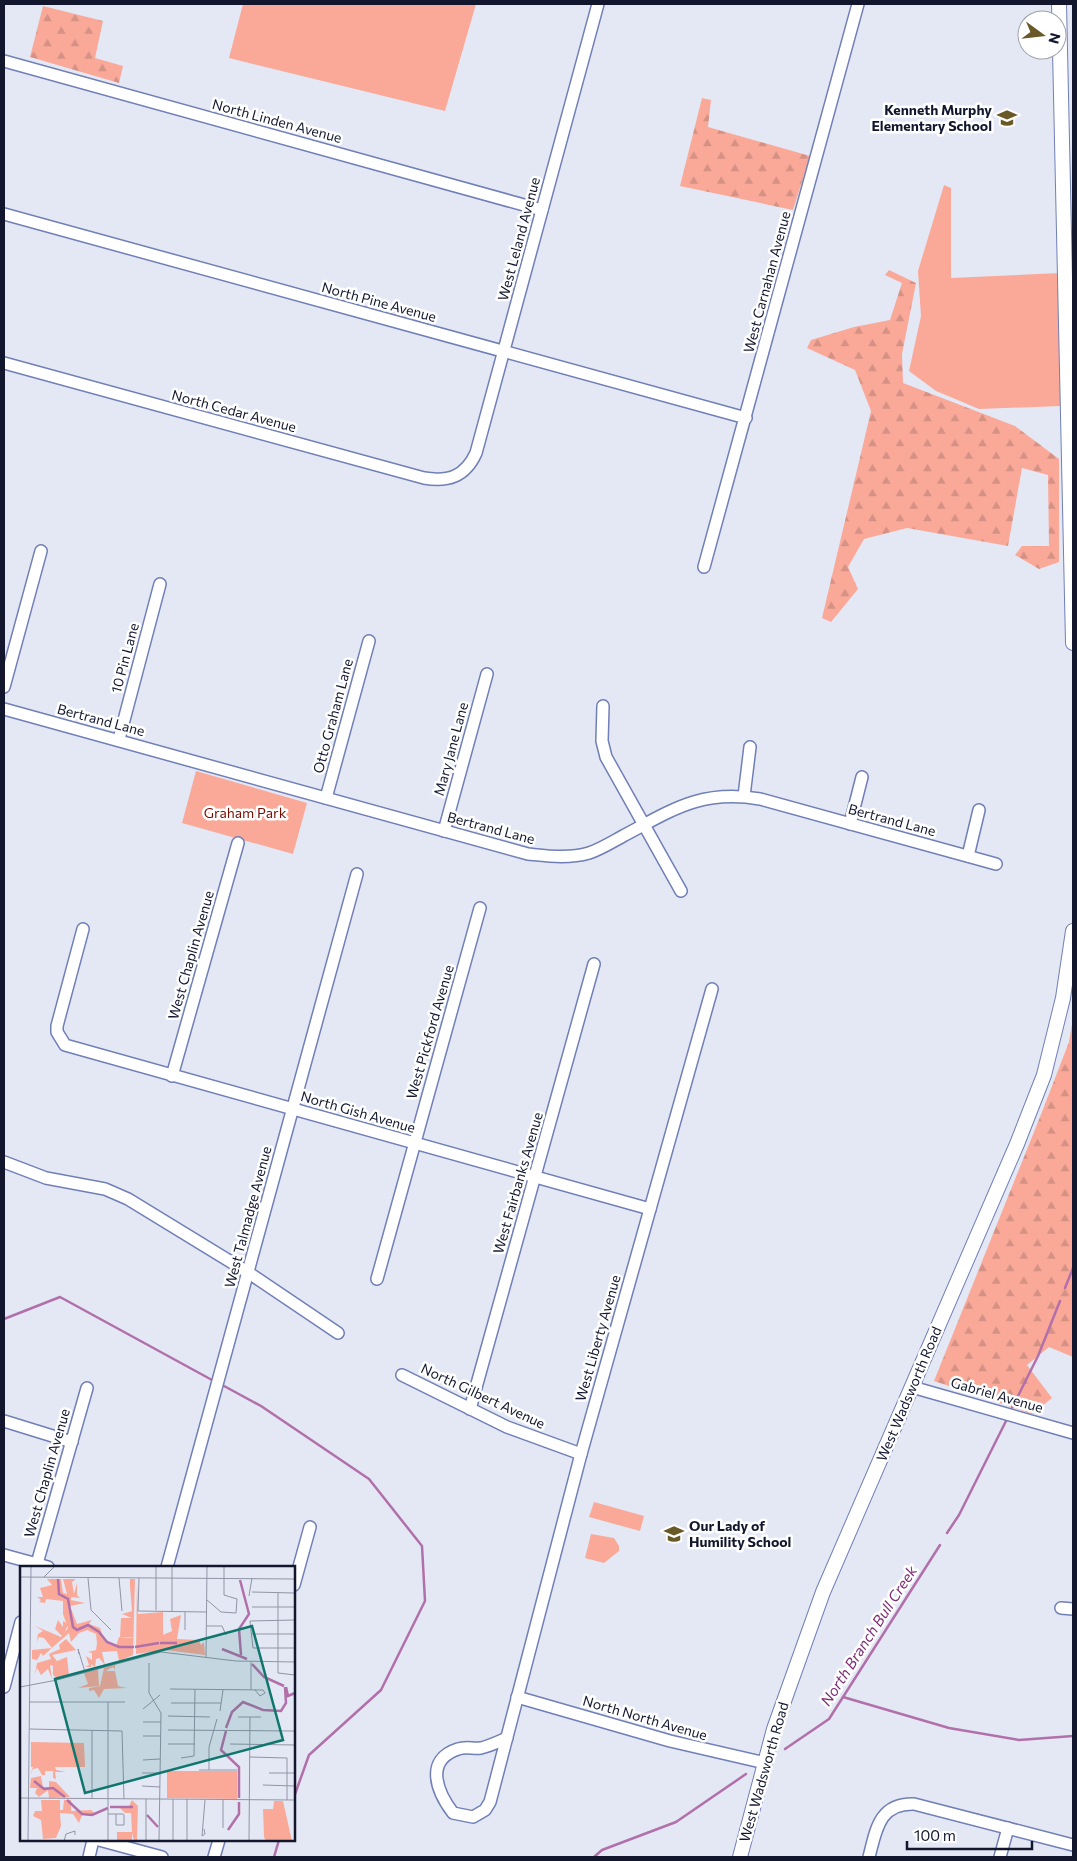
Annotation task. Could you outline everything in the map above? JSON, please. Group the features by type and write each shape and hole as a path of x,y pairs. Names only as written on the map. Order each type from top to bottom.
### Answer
{"main road":[{"path":"1059,4 1069,279 1073,643"},
{"name":"West Wadsworth Road","path":"740,1857 774,1729 823,1592 1017,1144 1044,1075 1063,998 1073,931"}],"street":[{"name":"West Leland Avenue","path":"457,475 472,463 476,453 598,4"},
{"name":"West Carnahan Avenue","path":"704,567 858,4"},
{"name":"North Linden Avenue","path":"4,62 542,210"},
{"name":"North Pine Avenue","path":"4,214 746,418"},
{"name":"North Cedar Avenue","path":"4,363 424,478 442,481 457,475"},
{"path":"4,687 41,551"},
{"name":"10 Pin Lane","path":"119,739 160,584"},
{"name":"Otto Graham Lane","path":"326,798 369,641"},
{"name":"Mary Jane Lane","path":"444,831 487,674"},
{"path":"603,706 602,741 606,757 681,891"},
{"name":"Bertrand Lane","path":"4,709 119,739 528,854 555,857 590,852 668,811 710,797 744,796 996,864"},
{"path":"744,796 750,747"},
{"path":"850,824 862,777"},
{"path":"968,856 979,810"},
{"name":"West Chaplin Avenue","path":"172,1076 238,843"},
{"name":"West Talmadge Avenue","path":"167,1566 294,1110 357,874"},
{"name":"West Pickford Avenue","path":"377,1279 480,908"},
{"name":"North Gish Avenue","path":"83,929 57,1026 57,1032 61,1040 76,1049 650,1209"},
{"name":"West Fairbanks Avenue","path":"470,1409 594,964"},
{"name":"West Liberty Avenue","path":"507,1738 490,1746 459,1748 449,1753 436,1772 436,1782 453,1813 459,1816 473,1817 479,1815 490,1802 507,1738 517,1697 581,1454 712,989"},
{"path":"4,1162 63,1183 115,1193 249,1273 338,1333"},
{"name":"North Gilbert Avenue","path":"402,1375 507,1427 581,1454"},
{"name":"Gabriel Avenue","path":"912,1387 1073,1433"},
{"name":"West Chaplin Avenue","path":"40,1566 87,1388"},
{"path":"4,1422 72,1442"},
{"path":"295,1581 310,1527"},
{"path":"4,1555 40,1566"},
{"path":"1061,1608 1073,1609"},
{"path":"4,1687 20,1626"},
{"name":"North North Avenue","path":"517,1697 678,1744 765,1763"},
{"path":"869,1857 882,1817 889,1811 904,1804 929,1808 1073,1845"},
{"path":"1000,1857 1008,1828"},
{"path":"89,1857 93,1841"},
{"path":"103,1841 162,1857"},
{"path":"214,1857 219,1841"}],"green space":[{"path":"243,4 476,4 445,111 229,58"},
{"path":"43,6 103,21 95,58 123,66 119,83 30,57"},
{"path":"702,98 711,100 708,127 810,156 793,210 680,186"},
{"path":"944,185 951,188 951,278 1059,273 1061,406 979,409 936,391 909,371 921,316 918,271"},
{"path":"889,270 916,283 902,354 903,383 1015,426 1059,459 1059,562 1039,569 1015,555 1022,546 1049,546 1048,475 1022,468 1008,546 907,528 864,539 848,567 858,589 831,622 822,618 871,411 855,370 807,348 811,340 854,327 890,320 902,283 885,275"},
{"name":"Graham Park","path":"196,771 307,803 293,854 182,823"},
{"path":"1073,1018 1073,1357 1049,1347 1027,1365 1052,1398 1032,1414 934,1381 1069,1042"},
{"path":"594,1502 644,1516 640,1531 589,1517"},
{"path":"591,1534 614,1538 619,1546 619,1551 604,1563 585,1558"}],"waterway":[{"name":"North Branch Bull Creek","path":"1065,1288 1073,1268"},
{"path":"4,1319 60,1297 212,1380"},
{"name":"North Branch Bull Creek","path":"1012,1408 1038,1356 1060,1301"},
{"path":"224,1386 261,1406 369,1479 422,1546 425,1601 381,1690 309,1755 295,1794"},
{"name":"North Branch Bull Creek","path":"947,1533 959,1515 1006,1421"},
{"name":"North Branch Bull Creek","path":"785,1749 829,1719 940,1545"},
{"path":"843,1697 949,1728 1019,1740 1073,1736"},
{"name":"North Branch Bull Creek","path":"594,1857 602,1850 676,1822 746,1774"},
{"path":"274,1857 279,1841"}],"place":[{"name":"Kenneth Murphy Elementary School","path":"1007,118"},
{"name":"Our Lady of Humility School","path":"674,1534"}]}
